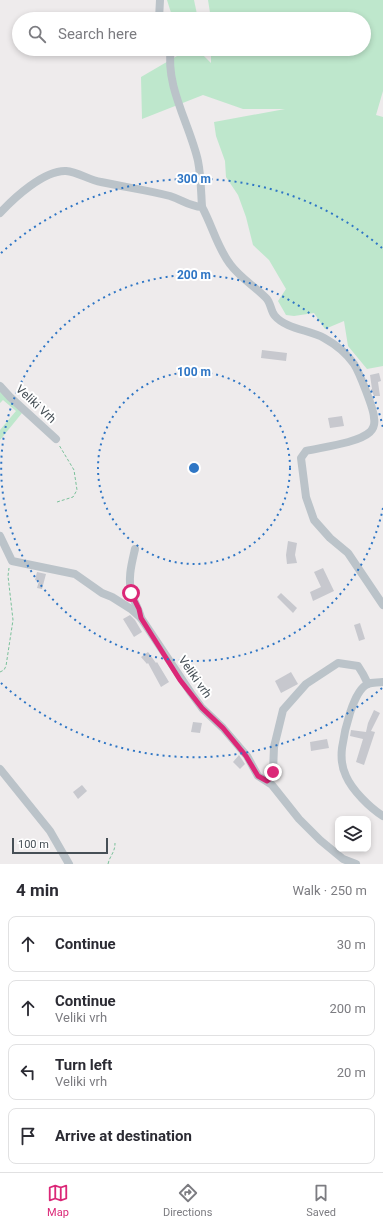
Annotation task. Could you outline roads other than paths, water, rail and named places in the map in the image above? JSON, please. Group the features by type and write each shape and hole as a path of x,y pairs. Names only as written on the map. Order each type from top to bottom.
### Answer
{"street":[{"path":"159,12 160,0"},
{"path":"170,56 173,89 187,124 198,161 202,207 210,221 216,241 230,264 268,300 274,316 284,322 323,337 339,348 354,364 365,388 375,416 374,427 370,432 353,440 306,451 301,458 306,497 314,520 330,538 348,554 383,605"},
{"path":"0,213 33,183 50,175 66,171 97,182 154,192 176,198 192,206 202,207"},
{"name":"Veliki Vrh","path":"0,386 56,439"},
{"name":"Veliki vrh","path":"0,536 12,560 75,574 102,593 118,600 141,618 180,680 202,708 223,728 246,756 258,776 272,785 299,819 320,840 338,855 356,864"},
{"path":"134,549 130,582 131,593 139,609 141,618"},
{"path":"267,781 271,778 273,772 274,747 283,710 306,684 338,663 358,666 368,684"},
{"path":"383,682 368,684 362,688 353,702 342,749 342,762 346,775 354,790 376,812 383,816"},
{"path":"0,769 50,831 69,864"}]}
